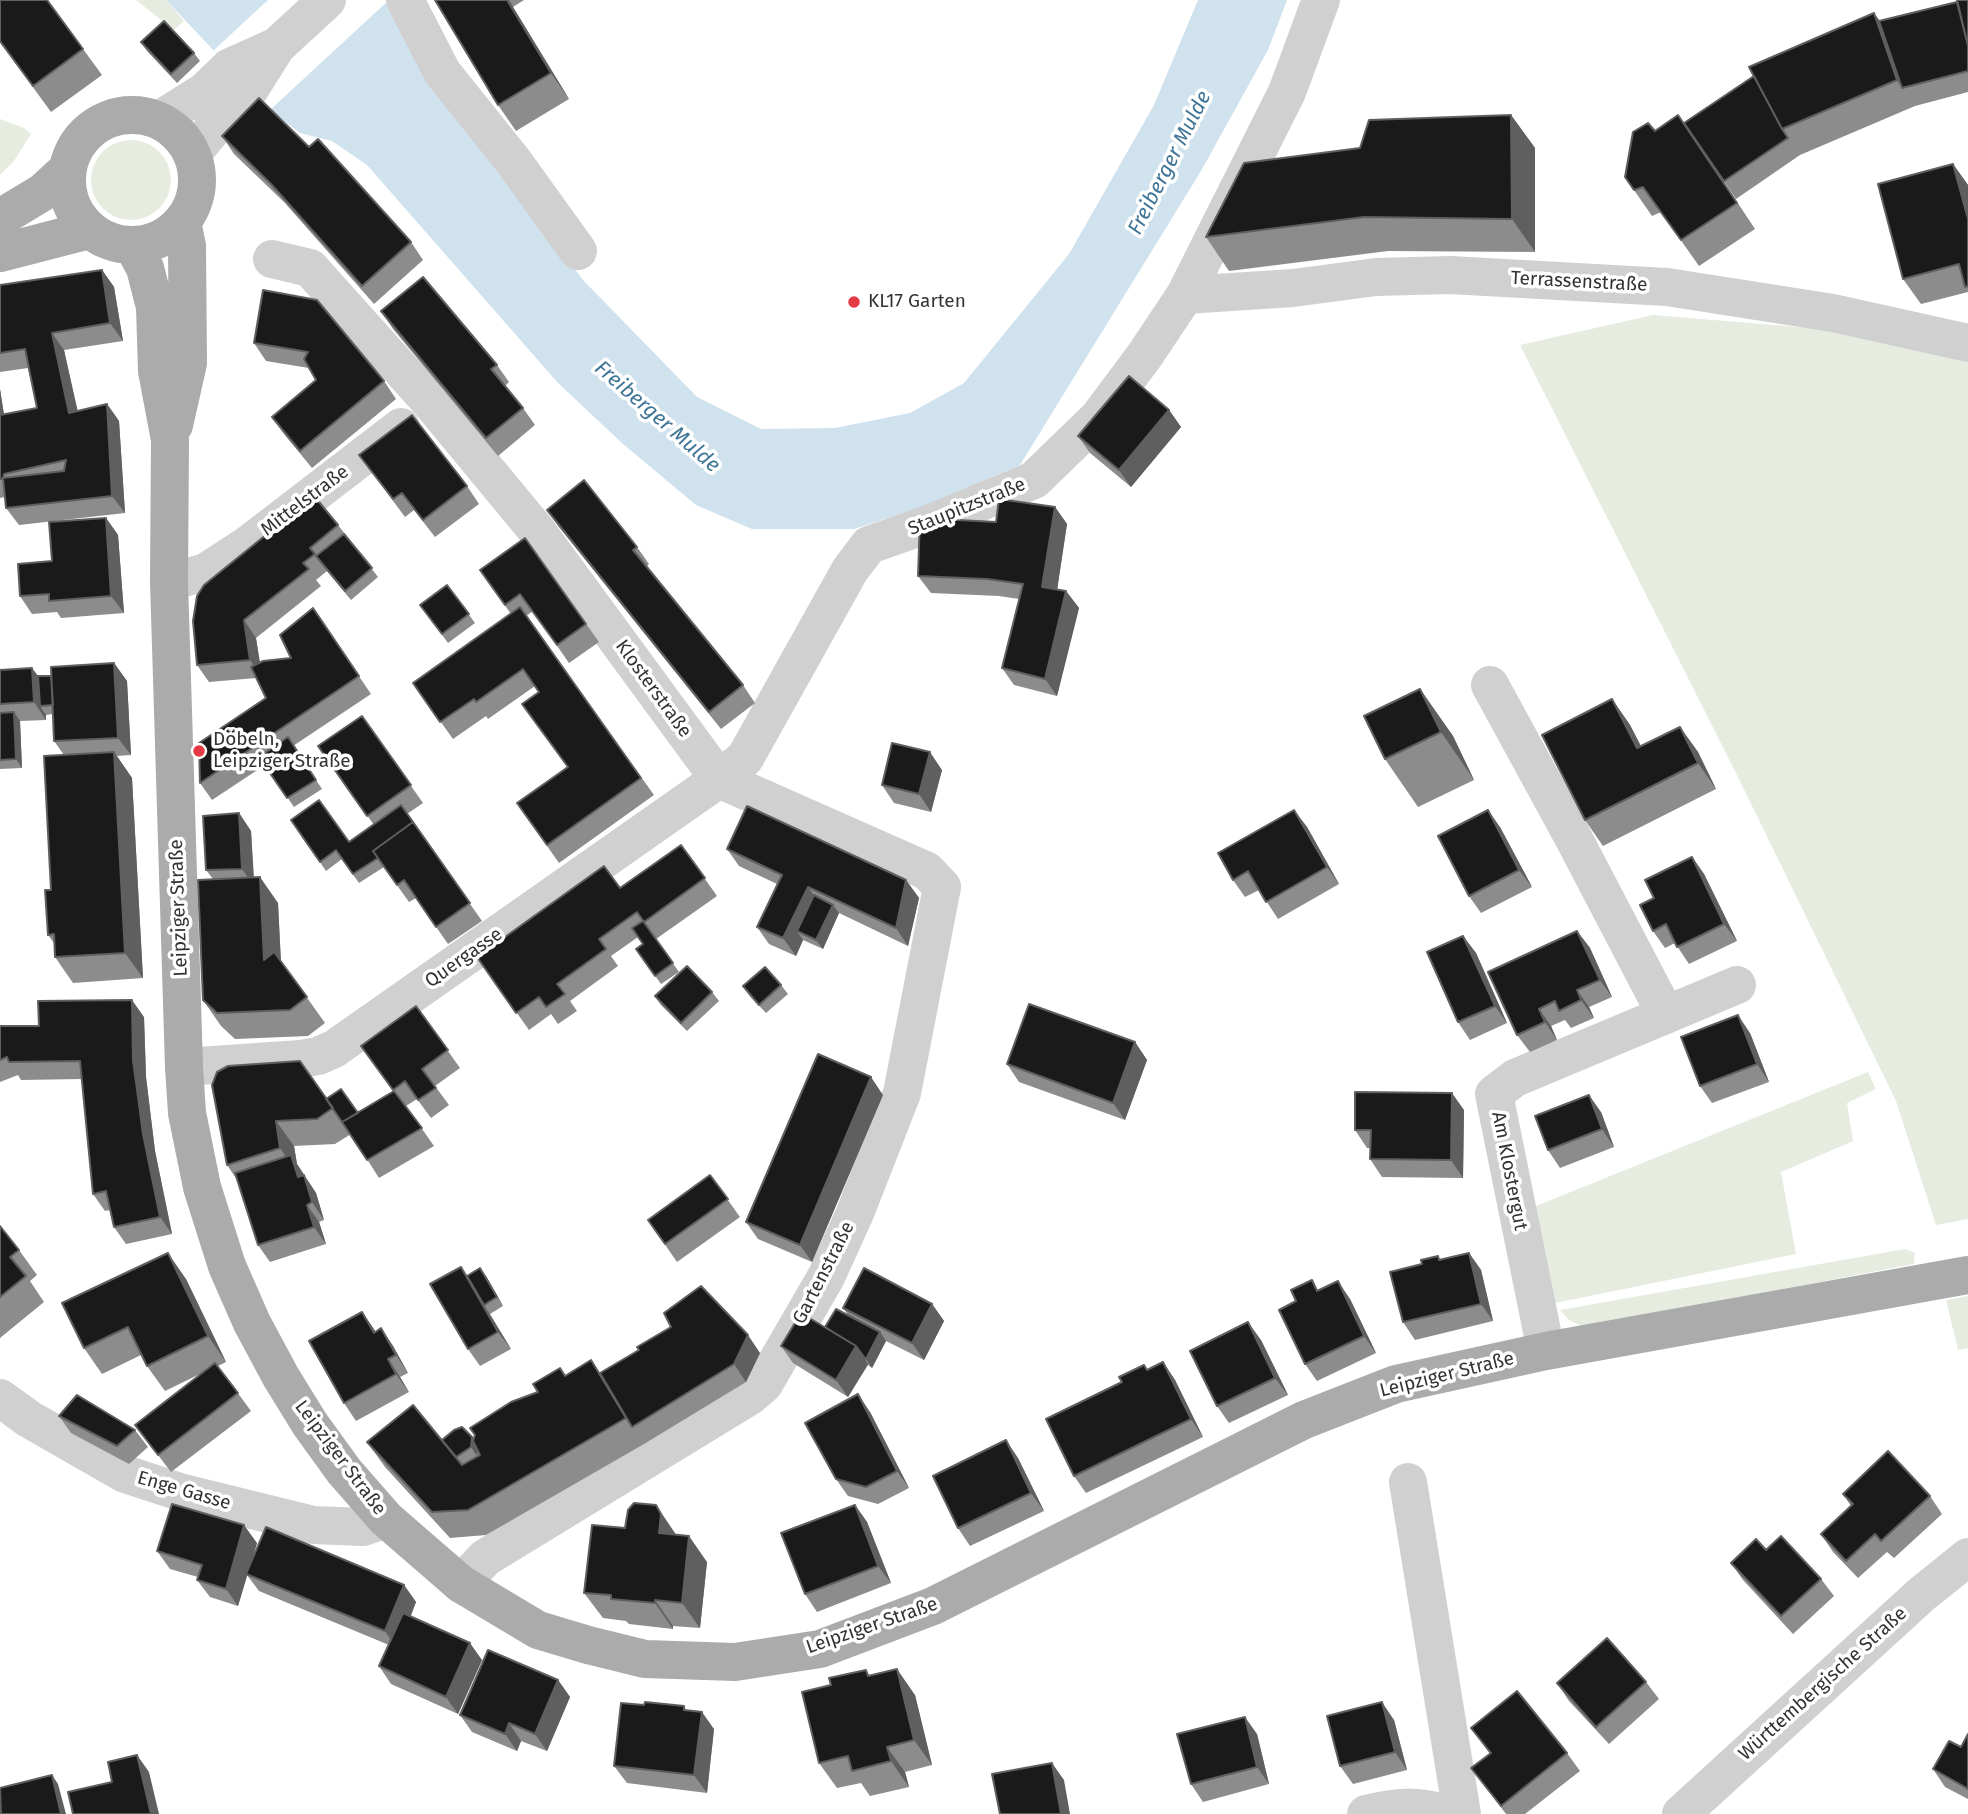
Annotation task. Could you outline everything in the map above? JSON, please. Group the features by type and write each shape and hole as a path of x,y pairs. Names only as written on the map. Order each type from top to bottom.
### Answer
{"main road":[{"path":"124,115 159,120 181,136 192,154 197,174 196,195 182,222 157,241 133,246 102,239 89,230 75,212 67,192 67,170 74,149 86,133 103,121 124,115"},
{"path":"0,218 43,191 67,170"},
{"name":"Leipziger Straße","path":"170,440 188,363 187,246 182,222"},
{"path":"0,253 89,230"},
{"name":"Leipziger Straße","path":"133,246 145,268 155,306 157,371 170,440 169,582 184,1067 187,1113 202,1187 227,1266 252,1323 310,1424 344,1471 386,1519 461,1584 538,1630 645,1659 734,1661 820,1649 933,1606 1304,1420 1396,1384 1546,1351 1968,1275"}],"street":[{"path":"159,120 205,91 240,78 327,0"},
{"path":"405,0 442,72 514,162 579,251"},
{"name":"Staupitzstraße","path":"719,779 745,758 850,570 869,545 1034,480 1098,418 1185,295 1287,92 1321,0"},
{"path":"192,154 226,113 240,78"},
{"name":"Klosterstraße","path":"272,259 310,268 432,404 537,531 719,779 926,872 942,887"},
{"name":"Terrassenstraße","path":"1185,295 1293,288 1376,277 1450,275 1667,287 1833,313 1968,343"},
{"name":"Mittelstraße","path":"169,582 206,572 246,546 432,404"},
{"path":"1490,685 1666,1015"},
{"name":"Quergasse","path":"184,1067 300,1059 318,1056 334,1049 719,779"},
{"name":"Gartenstraße","path":"461,1584 485,1558 750,1396 764,1384 826,1277 855,1213 902,1093 942,887"},
{"name":"Am Klostergut","path":"1546,1351 1494,1094 1515,1078 1737,985"},
{"name":"Enge Gasse","path":"0,1398 29,1419 125,1474 183,1493 313,1525 363,1527 386,1519"},
{"path":"1408,1482 1462,1814"},
{"name":"Württembergische Straße","path":"1681,1814 1922,1594 1968,1557"},
{"path":"1366,1814 1419,1807 1447,1814"}],"shaded area":[{"path":"136,0 166,0 184,21 174,30"},
{"path":"0,119 24,128 31,134 14,161 0,175"},
{"path":"131,140 146,143 159,152 168,165 171,180 168,195 159,208 146,217 131,220 116,217 103,208 94,195 91,180 94,165 103,152 116,143"},
{"path":"1653,315 1823,329 1968,362 1968,1219 1936,1225 1896,1101 1737,775 1520,345"},
{"path":"1868,1072 1876,1089 1847,1103 1853,1141 1781,1172 1796,1254 1555,1303 1531,1208"},
{"path":"1905,1249 1915,1253 1914,1264 1583,1327 1569,1320 1560,1310"},
{"path":"1968,1296 1968,1348 1958,1350 1946,1300"}],"water":[{"name":"Freiberger Mulde","path":"166,0 391,0 427,81 584,281 697,397 761,429 835,428 910,413 964,383 1069,254 1154,105 1198,0 1287,0 1268,50 1201,171 1020,465 919,508 854,529 752,529 696,505 623,444 558,383 367,165 332,141 300,133 270,110"}],"pier":[{"path":"268,0 389,0 270,110 214,50"}],"building":[{"path":"0,0 47,0 83,49 33,86 0,41"},
{"path":"435,0 507,0 551,73 498,105"},
{"path":"1957,0 1968,0 1968,46"},
{"path":"1957,2 1968,46 1968,71 1902,88 1879,21"},
{"path":"1874,13 1897,80 1782,129 1749,67"},
{"path":"164,21 194,53 171,74 141,42"},
{"path":"1754,76 1788,138 1724,181 1684,123"},
{"path":"259,98 309,147 318,139 411,242 362,286 271,184 222,136"},
{"path":"1511,115 1512,219 1364,217 1206,237 1244,163 1360,148 1369,120"},
{"path":"1678,115 1737,203 1681,240 1643,187 1634,190 1625,177 1633,132 1648,123 1655,131"},
{"path":"1953,164 1968,219 1968,286 1965,287 1959,264 1903,279 1878,184"},
{"path":"102,270 110,323 52,333 69,413 107,404 112,496 6,508 3,478 0,479 0,415 37,408 25,349 0,353 0,285","holes":["66,460 64,471 3,478 4,474"]},
{"path":"423,277 497,365 491,369 523,408 486,438 381,311"},
{"path":"263,290 317,300 384,381 300,451 272,417 316,380 304,359 308,352 254,343"},
{"path":"1129,376 1169,410 1119,470 1078,436"},
{"path":"412,415 467,486 423,520 402,493 393,499 359,455"},
{"path":"584,480 637,547 633,550 743,685 709,712 547,510"},
{"path":"314,496 338,525 310,548 315,554 303,563 309,569 244,620 250,660 197,665 193,621 197,596 204,585"},
{"path":"999,499 1055,507 1042,587 1066,591 1045,679 1002,668 1023,584 987,579 918,576 920,518 996,522"},
{"path":"106,518 111,596 49,601 49,594 20,596 18,564 52,561 49,522"},
{"path":"344,534 372,568 345,591 316,556"},
{"path":"525,538 586,624 557,645 520,594 505,605 480,570"},
{"path":"447,585 469,614 442,634 420,605"},
{"path":"520,607 641,778 547,845 517,803 568,767 522,704 539,692 523,669 476,702 474,699 440,722 413,683"},
{"path":"313,608 359,676 200,783 199,743 266,698 251,667 263,661 291,658 280,635"},
{"path":"114,663 118,738 54,741 51,667"},
{"path":"32,668 34,702 0,704 0,670"},
{"path":"38,676 51,676 53,705 40,706"},
{"path":"1420,689 1441,732 1385,759 1364,716"},
{"path":"1612,699 1637,748 1680,727 1698,763 1585,820 1542,735"},
{"path":"14,712 16,759 0,760 0,713"},
{"path":"362,716 411,785 367,816 318,746"},
{"path":"288,737 316,780 287,798 259,757"},
{"path":"892,743 930,752 919,794 882,785"},
{"path":"114,752 125,953 55,957 54,934 48,935 45,890 51,890 44,756"},
{"path":"319,800 349,842 401,805 413,822 373,851 378,858 353,874 336,850 320,862 291,820"},
{"path":"747,806 906,880 896,928 808,887 783,938 757,927 782,875 727,849"},
{"path":"1294,810 1327,867 1266,902 1248,871 1233,880 1218,853"},
{"path":"1488,810 1519,870 1469,896 1438,836"},
{"path":"239,813 242,869 206,870 203,816"},
{"path":"413,822 470,903 436,927 404,880 397,885 373,851"},
{"path":"681,845 705,878 644,922 637,912 599,939 606,949 557,984 565,994 546,1007 539,997 516,1013 477,957 604,866 620,888"},
{"path":"1692,857 1724,924 1677,947 1666,924 1653,931 1640,905 1654,898 1645,880"},
{"path":"260,877 264,960 274,952 307,997 290,1010 217,1013 203,1000 198,880"},
{"path":"814,895 833,905 816,940 797,931"},
{"path":"643,921 673,963 655,976 636,949 643,944 632,928"},
{"path":"1577,931 1600,980 1577,990 1581,1000 1559,1011 1555,1001 1539,1009 1545,1022 1517,1035 1488,972"},
{"path":"1463,936 1495,1006 1458,1022 1427,952"},
{"path":"687,966 712,992 681,1023 655,996"},
{"path":"765,967 781,985 759,1005 743,986"},
{"path":"132,1000 133,1060 143,1134 160,1217 114,1227 106,1191 93,1194 80,1061 9,1062 7,1057 0,1060 0,1026 39,1026 38,1001"},
{"path":"1029,1004 1135,1042 1113,1103 1007,1064"},
{"path":"416,1006 448,1050 422,1069 436,1088 418,1100 405,1081 393,1090 361,1046"},
{"path":"1738,1015 1757,1064 1700,1086 1681,1037"},
{"path":"818,1054 871,1077 800,1245 746,1222"},
{"path":"300,1061 333,1108 317,1119 276,1121 280,1148 227,1165 212,1085 217,1072 228,1066"},
{"path":"341,1089 358,1113 342,1122 326,1099"},
{"path":"394,1091 422,1128 367,1160 342,1122"},
{"path":"1355,1092 1452,1093 1451,1160 1370,1159 1371,1130 1355,1130"},
{"path":"1589,1095 1602,1129 1548,1150 1535,1116"},
{"path":"291,1155 298,1177 304,1175 312,1202 307,1205 314,1227 258,1245 235,1173"},
{"path":"710,1175 728,1199 665,1244 648,1220"},
{"path":"0,1226 19,1250 10,1257 26,1276 0,1297"},
{"path":"168,1253 208,1336 147,1366 128,1327 84,1348 62,1303"},
{"path":"1469,1253 1481,1304 1403,1322 1390,1272 1422,1264 1421,1260 1438,1256 1439,1260"},
{"path":"461,1267 498,1332 468,1349 430,1284"},
{"path":"480,1268 497,1297 484,1305 467,1276"},
{"path":"864,1268 932,1304 912,1343 843,1308"},
{"path":"1312,1280 1317,1291 1338,1281 1364,1336 1305,1364 1279,1310 1296,1301 1291,1290"},
{"path":"701,1286 748,1335 734,1364 632,1427 600,1373 671,1327 664,1313"},
{"path":"836,1309 880,1332 866,1359 856,1346 825,1327"},
{"path":"362,1312 374,1333 381,1328 396,1355 388,1359 396,1374 344,1403 309,1341"},
{"path":"801,1313 856,1346 836,1380 781,1346"},
{"path":"1248,1322 1275,1378 1217,1406 1190,1351"},
{"path":"591,1360 626,1418 468,1510 432,1512 367,1442 413,1405 462,1465 480,1455 473,1441 475,1435 470,1428 511,1402 538,1392 533,1384 560,1368 565,1376"},
{"path":"1163,1362 1191,1419 1074,1476 1046,1419 1122,1382 1119,1377 1144,1365 1147,1370"},
{"path":"215,1363 238,1393 158,1455 135,1425"},
{"path":"858,1394 897,1471 866,1487 836,1479 805,1423"},
{"path":"77,1395 135,1430 117,1446 59,1416"},
{"path":"462,1427 472,1437 471,1447 456,1457 442,1440"},
{"path":"1006,1440 1031,1493 958,1528 933,1476"},
{"path":"1888,1451 1930,1496 1881,1541 1875,1534 1846,1561 1821,1534 1853,1504 1843,1494"},
{"path":"634,1503 656,1505 661,1514 659,1533 689,1536 682,1603 611,1599 611,1595 584,1593 592,1525 625,1528 628,1510"},
{"path":"172,1504 244,1525 226,1589 197,1580 202,1565 157,1551"},
{"path":"855,1505 878,1566 805,1594 781,1533"},
{"path":"266,1527 404,1585 385,1631 246,1574"},
{"path":"1781,1536 1821,1579 1781,1616 1731,1563 1756,1539 1766,1550"},
{"path":"403,1613 470,1643 446,1697 379,1666"},
{"path":"1607,1638 1646,1682 1596,1727 1557,1683"},
{"path":"488,1650 558,1680 535,1734 509,1723 505,1734 460,1715"},
{"path":"897,1669 914,1740 887,1747 891,1761 852,1771 848,1756 819,1763 802,1692 831,1685 829,1678 866,1670 868,1676"},
{"path":"1517,1691 1567,1753 1501,1806 1471,1768 1491,1753 1471,1728"},
{"path":"645,1702 684,1706 684,1710 702,1712 694,1775 614,1766 621,1703 644,1705"},
{"path":"1382,1702 1395,1752 1340,1766 1327,1716"},
{"path":"1245,1717 1257,1767 1191,1784 1177,1734"},
{"path":"1968,1734 1968,1789 1933,1769 1949,1741 1961,1747"},
{"path":"137,1755 151,1814 73,1814 68,1792 112,1782 108,1762"},
{"path":"1052,1763 1061,1814 1000,1814 992,1774"},
{"path":"52,1775 61,1814 1,1814 0,1788"}],"place":[{"name":"KL17 Garten","path":"854,302"},
{"name":"Döbeln, Leipziger Straße","path":"199,751"}]}
